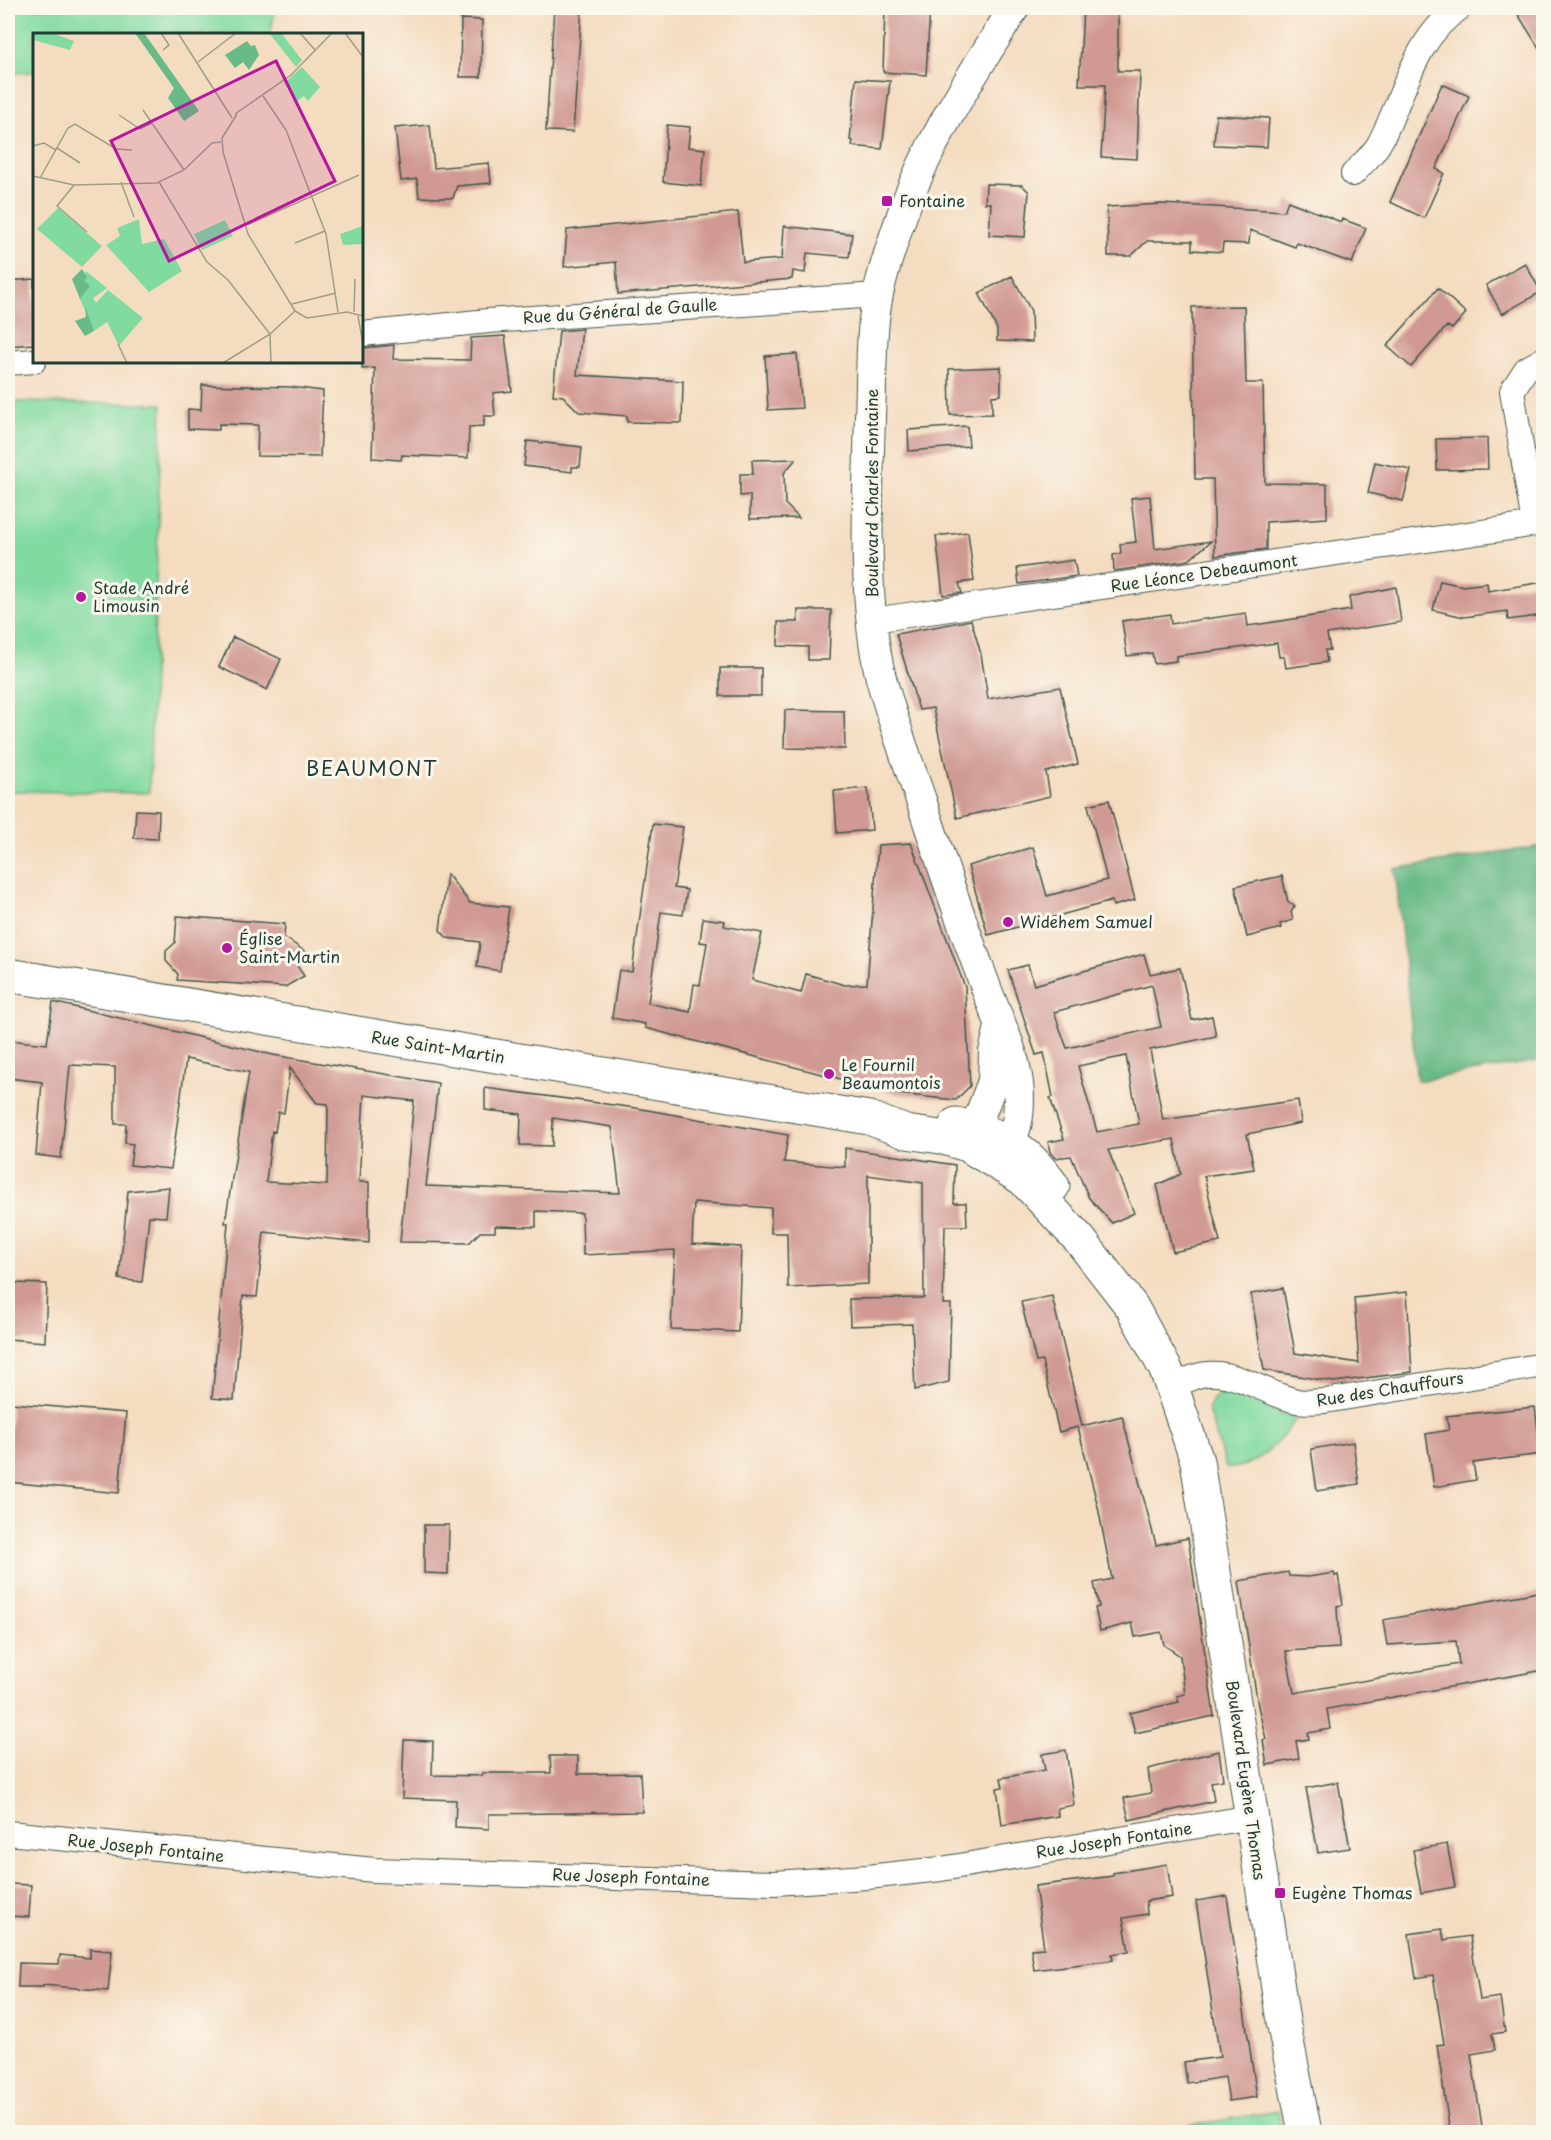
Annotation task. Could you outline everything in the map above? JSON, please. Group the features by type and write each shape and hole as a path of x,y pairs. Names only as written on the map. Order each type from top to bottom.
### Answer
{"main road":[{"name":"Rue Saint-Martin","path":"8,975 868,1118 906,1132 997,1150"},
{"name":"Rue Saint-Martin","path":"868,1118 910,1114 997,1150"},
{"name":"Boulevard Eugène Thomas","path":"997,1150 1080,1240 1132,1307 1155,1348 1179,1384 1193,1400 1197,1461 1283,2021 1305,2133"}],"street":[{"name":"Boulevard Charles Fontaine","path":"997,1150 1017,1120 1019,1090 1014,1052 1000,1027 956,907 884,687 873,620 869,562 869,458 873,331 878,295 904,209 931,150 1014,8"},
{"path":"1353,174 1379,144 1416,59 1429,38 1445,17 1460,8"},
{"name":"Rue du Général de Gaulle","path":"363,333 488,321 878,295"},
{"name":"Rue Léonce Debeaumont","path":"873,620 1539,524 1512,391 1526,369 1544,359"},
{"path":"8,363 33,361"},
{"name":"Rue des Chauffours","path":"1179,1384 1194,1377 1220,1375 1242,1379 1267,1392 1299,1402 1325,1401 1544,1365"},
{"name":"Rue Joseph Fontaine","path":"8,1833 374,1870 774,1883 941,1869 1252,1817"}],"green space":[{"path":"8,8 276,8 270,33 33,33 33,72 8,73"},
{"name":"Stade André Limousin","path":"8,402 162,404 149,793 8,791"},
{"path":"1543,846 1543,1060 1417,1081 1395,869"},
{"path":"1233,1388 1241,1390 1279,1413 1298,1416 1284,1435 1259,1458 1238,1467 1226,1468 1208,1410 1217,1394"},
{"path":"1278,2111 1282,2132 1148,2132"}],"building":[{"path":"554,8 582,8 573,132 546,131"},
{"path":"885,8 930,8 926,75 883,72"},
{"path":"1083,8 1118,8 1118,71 1140,71 1137,159 1101,157 1105,85 1079,85"},
{"path":"1514,8 1544,8 1544,56"},
{"path":"461,19 482,20 481,77 460,77"},
{"path":"856,79 890,81 882,149 852,146 853,141 850,140"},
{"path":"1442,84 1469,96 1436,169 1444,173 1424,218 1390,202"},
{"path":"1216,115 1269,118 1267,147 1214,145"},
{"path":"430,125 434,168 489,163 491,183 457,186 453,198 440,198 419,197 417,179 401,181 395,128"},
{"path":"667,125 690,127 688,147 705,149 701,186 663,182"},
{"path":"986,184 1022,185 1029,192 1025,237 989,235 991,203 985,203"},
{"path":"1288,201 1341,222 1342,219 1366,228 1352,263 1297,243 1295,247 1250,230 1249,244 1223,243 1222,252 1192,250 1192,241 1147,241 1131,256 1108,256 1107,207 1162,204 1284,211"},
{"path":"738,212 743,262 782,259 784,226 852,234 849,257 807,253 805,273 793,271 792,279 618,294 616,262 564,267 567,230"},
{"path":"1525,263 1541,292 1502,314 1486,285"},
{"path":"1012,276 1031,311 1032,342 997,341 997,329 979,293"},
{"path":"33,279 33,344 8,346 8,281"},
{"path":"1438,288 1466,313 1452,329 1447,326 1411,367 1387,346"},
{"path":"1244,306 1246,383 1263,383 1265,483 1327,484 1327,518 1266,522 1266,549 1215,556 1213,479 1195,479 1192,307"},
{"path":"582,329 577,375 683,381 682,423 627,422 627,416 579,412 563,396 553,395 559,331"},
{"path":"505,336 512,391 493,393 495,416 484,416 484,426 469,427 468,458 402,455 401,460 372,458 375,368 362,369 363,348 394,345 393,359 470,360 471,338"},
{"path":"797,354 802,408 768,410 765,356"},
{"path":"1001,367 1001,395 992,396 992,414 950,415 949,369"},
{"path":"202,385 290,387 323,391 320,457 257,456 258,425 219,424 219,430 188,429 188,409 201,410"},
{"path":"967,426 969,446 909,451 908,430"},
{"path":"1487,438 1488,469 1437,470 1436,439"},
{"path":"527,441 582,447 580,467 572,467 572,472 524,466"},
{"path":"796,459 784,473 785,504 799,518 750,519 750,495 740,496 740,474 753,474 752,460"},
{"path":"1375,462 1411,470 1403,501 1368,493"},
{"path":"1150,496 1155,549 1211,541 1189,560 1114,571 1113,555 1121,553 1120,544 1136,542 1131,498"},
{"path":"968,532 974,581 959,583 962,593 943,595 936,536"},
{"path":"1074,560 1077,576 1019,584 1017,568"},
{"path":"1440,581 1463,586 1487,583 1488,591 1544,582 1544,615 1508,620 1507,611 1464,617 1433,610"},
{"path":"1396,587 1401,622 1327,634 1330,650 1325,650 1327,662 1286,668 1284,657 1279,657 1277,643 1176,656 1176,661 1154,664 1152,653 1127,656 1122,621 1170,614 1171,624 1246,613 1248,626 1351,610 1349,597"},
{"path":"798,610 831,610 829,660 808,660 808,647 778,646 778,622 798,622"},
{"path":"971,620 981,654 988,699 1060,687 1078,764 1046,772 1050,796 957,818 933,708 919,710 896,634"},
{"path":"233,637 281,659 267,690 219,667"},
{"path":"720,668 761,668 761,696 720,696"},
{"path":"785,710 844,711 845,749 784,748"},
{"path":"868,788 872,830 837,833 834,791"},
{"path":"1109,800 1135,900 1113,906 1112,901 988,935 968,866 1033,847 1047,896 1107,880 1088,805"},
{"path":"136,810 159,811 158,839 134,838"},
{"path":"653,824 683,827 674,888 687,890 683,915 661,912 648,1003 690,1012 694,984 700,985 707,943 700,942 703,918 725,921 724,926 762,933 752,980 801,993 806,974 845,985 867,984 878,845 911,843 965,987 970,1086 956,1100 898,1094 645,1028 645,1024 612,1018 619,970 632,972"},
{"path":"447,874 470,903 509,907 500,971 477,967 480,942 447,938 440,930"},
{"path":"1282,876 1288,902 1295,906 1291,912 1293,920 1280,924 1281,928 1247,937 1235,886"},
{"name":"Église Saint-Martin","path":"177,916 285,924 284,937 307,953 294,961 304,976 285,987 177,980 178,974 166,961 166,951 175,943"},
{"path":"1144,954 1150,974 1180,968 1192,1020 1212,1016 1216,1036 1150,1050 1163,1120 1298,1100 1301,1123 1247,1134 1254,1169 1204,1176 1220,1242 1173,1252 1157,1185 1181,1174 1174,1139 1108,1150 1134,1213 1112,1223 1089,1198 1071,1156 1055,1158 1050,1152 1048,1142 1064,1139 1050,1098 1053,1097 1044,1053 1036,1055 1008,970 1028,965 1034,985","holes":["1152,985 1161,1027 1067,1048 1054,1012","1126,1056 1139,1124 1097,1132 1078,1066"]},
{"path":"53,1002 273,1055 438,1083 426,1186 620,1193 612,1127 553,1118 552,1146 520,1145 521,1114 485,1110 485,1088 636,1108 788,1135 784,1162 845,1167 845,1148 955,1165 954,1203 966,1203 967,1226 945,1226 943,1304 951,1304 949,1382 915,1390 912,1324 850,1326 849,1299 924,1298 923,1183 868,1175 868,1284 788,1288 787,1233 771,1233 771,1208 694,1202 692,1244 741,1247 738,1332 671,1329 675,1250 583,1255 582,1213 536,1211 536,1227 495,1226 495,1232 480,1232 469,1243 400,1242 414,1101 364,1095 359,1182 369,1182 369,1243 264,1232 257,1297 243,1296 234,1400 212,1398 228,1223 225,1223 249,1072 186,1059 171,1169 130,1165 133,1144 125,1143 126,1124 115,1124 115,1067 70,1065 61,1158 36,1155 42,1082 8,1078 8,1040 47,1044","holes":["290,1068 317,1103 328,1104 327,1185 266,1182 272,1131 275,1132 278,1112 284,1113"]},
{"path":"169,1187 166,1217 149,1216 142,1282 119,1279 128,1191"},
{"path":"13,1283 47,1284 45,1342 8,1339 8,1315 12,1315"},
{"path":"1283,1288 1295,1353 1359,1363 1354,1298 1407,1292 1412,1372 1334,1382 1264,1370 1251,1294"},
{"path":"1052,1296 1082,1426 1122,1416 1156,1545 1188,1538 1214,1716 1135,1733 1130,1713 1179,1702 1177,1696 1185,1694 1180,1656 1164,1645 1161,1632 1135,1637 1132,1623 1100,1631 1095,1608 1099,1607 1094,1583 1112,1579 1098,1507 1078,1427 1059,1432 1042,1361 1036,1362 1021,1302"},
{"path":"11,1403 126,1413 119,1493 8,1482"},
{"path":"1535,1407 1541,1454 1473,1463 1476,1480 1434,1487 1426,1434 1449,1430 1446,1416"},
{"path":"1353,1442 1359,1484 1317,1491 1311,1449"},
{"path":"424,1525 449,1525 448,1574 424,1573"},
{"path":"1288,1572 1289,1576 1308,1577 1334,1573 1335,1576 1338,1575 1343,1605 1337,1606 1339,1648 1286,1651 1294,1693 1459,1664 1456,1641 1387,1645 1383,1620 1544,1591 1544,1670 1327,1709 1330,1729 1308,1733 1309,1739 1296,1741 1299,1759 1267,1765 1263,1740 1266,1739 1258,1706 1239,1581"},
{"path":"404,1740 433,1741 432,1775 482,1776 482,1773 551,1773 550,1756 578,1756 578,1774 640,1773 642,1812 489,1814 489,1829 455,1827 456,1800 402,1798"},
{"path":"1066,1750 1074,1805 1057,1808 1058,1816 1002,1825 997,1788 1003,1787 1001,1778 1045,1770 1042,1754"},
{"path":"1219,1751 1223,1780 1211,1782 1214,1801 1129,1820 1124,1798 1151,1793 1148,1769"},
{"path":"1338,1782 1350,1848 1318,1853 1306,1788"},
{"path":"1447,1844 1455,1887 1421,1893 1413,1850"},
{"path":"1167,1864 1172,1897 1146,1901 1147,1914 1123,1918 1129,1951 1112,1954 1113,1960 1034,1970 1031,1949 1044,1948 1035,1886 1113,1876 1113,1873"},
{"path":"8,1884 31,1885 29,1917 8,1916"},
{"path":"1227,1896 1257,2097 1229,2101 1225,2077 1187,2083 1184,2062 1220,2057 1196,1901"},
{"path":"1442,1929 1444,1940 1470,1936 1480,2000 1500,1997 1505,2032 1492,2034 1495,2050 1471,2054 1483,2133 1450,2133 1437,2045 1444,2044 1433,1975 1416,1978 1409,1934"},
{"path":"90,1949 112,1951 108,1991 43,1985 43,1987 18,1987 19,1963 59,1964 60,1955 90,1958"}],"place":[{"name":"Fontaine","path":"887,201"},
{"name":"Stade André Limousin","path":"81,597"},
{"name":"Widehem Samuel","path":"1008,922"},
{"name":"Église Saint-Martin","path":"227,948"},
{"name":"Le Fournil Beaumontois","path":"829,1074"},
{"name":"Eugène Thomas","path":"1280,1893"}],"district":[{"name":"BEAUMONT","path":"372,769"}]}
